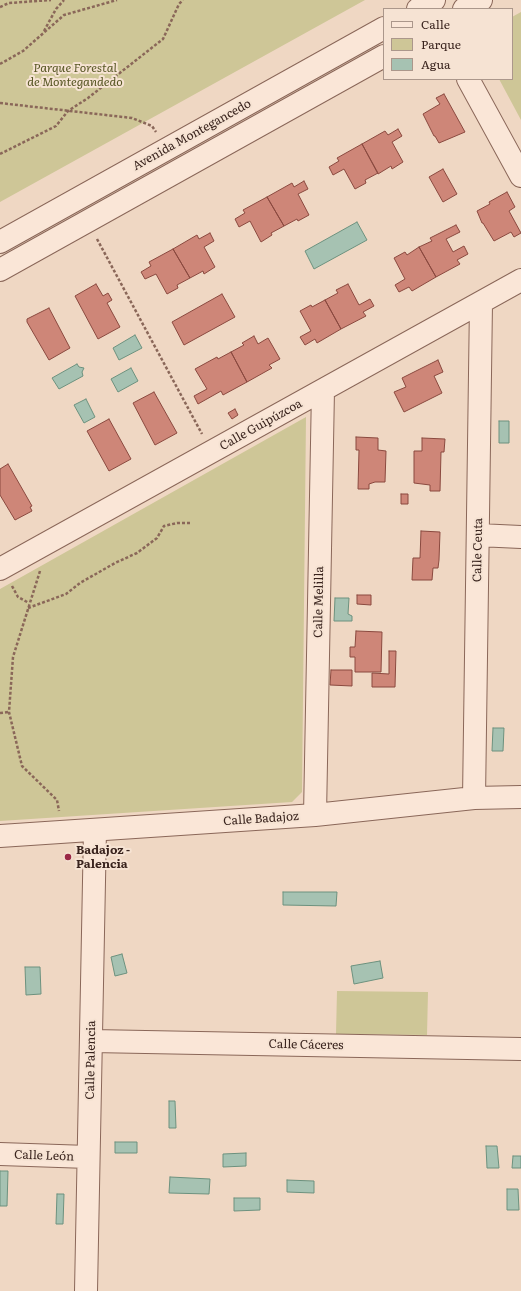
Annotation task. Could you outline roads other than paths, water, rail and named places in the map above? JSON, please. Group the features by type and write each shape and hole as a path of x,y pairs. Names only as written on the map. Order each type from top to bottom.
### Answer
{"street":[{"path":"466,8 481,0"},
{"name":"Avenida Montegancedo","path":"0,242 383,29"},
{"name":"Avenida Montegancedo","path":"0,270 383,57"},
{"path":"469,80 521,176"},
{"name":"Calle Guipúzcoa","path":"5,576 52,541 521,280"},
{"name":"Calle Ceuta","path":"474,798 481,303"},
{"name":"Calle Melilla","path":"315,815 323,390"},
{"path":"478,536 521,537"},
{"name":"Calle Badajoz","path":"0,836 315,815 474,798 521,797"},
{"name":"Calle Palencia","path":"86,1291 95,830"},
{"name":"Calle Cáceres","path":"92,1041 521,1049"},
{"name":"Calle León","path":"0,1154 88,1157"}],"water":[{"path":"357,222 367,240 314,269 305,251"},
{"path":"135,335 142,348 119,360 113,348"},
{"path":"77,364 79,367 84,368 82,372 83,376 59,389 52,378"},
{"path":"131,368 138,381 118,392 111,379"},
{"path":"86,399 95,417 84,423 74,405"},
{"path":"499,421 509,421 509,443 499,443"},
{"path":"335,598 349,598 348,614 352,616 352,621 334,621"},
{"path":"493,728 504,728 503,751 492,751"},
{"path":"283,892 337,892 336,906 283,905"},
{"path":"122,954 127,973 115,976 111,957"},
{"path":"380,961 383,978 354,984 351,966"},
{"path":"25,967 40,967 41,994 26,995"},
{"path":"169,1101 175,1101 176,1128 169,1128"},
{"path":"115,1142 137,1142 137,1153 115,1153"},
{"path":"486,1146 497,1146 499,1168 487,1168"},
{"path":"246,1153 246,1166 223,1167 223,1154"},
{"path":"513,1156 521,1156 521,1168 512,1168"},
{"path":"0,1171 8,1171 7,1206 0,1206"},
{"path":"170,1177 210,1179 209,1194 169,1193"},
{"path":"287,1180 314,1181 314,1193 287,1192"},
{"path":"507,1189 518,1189 519,1210 507,1210"},
{"path":"57,1194 64,1194 63,1224 56,1224"},
{"path":"234,1198 260,1198 260,1210 234,1211"}],"place":[{"name":"Badajoz - Palencia","path":"68,857"}],"park label":[{"name":"Parque Forestal de Montegandedo","path":"75,75"}]}
